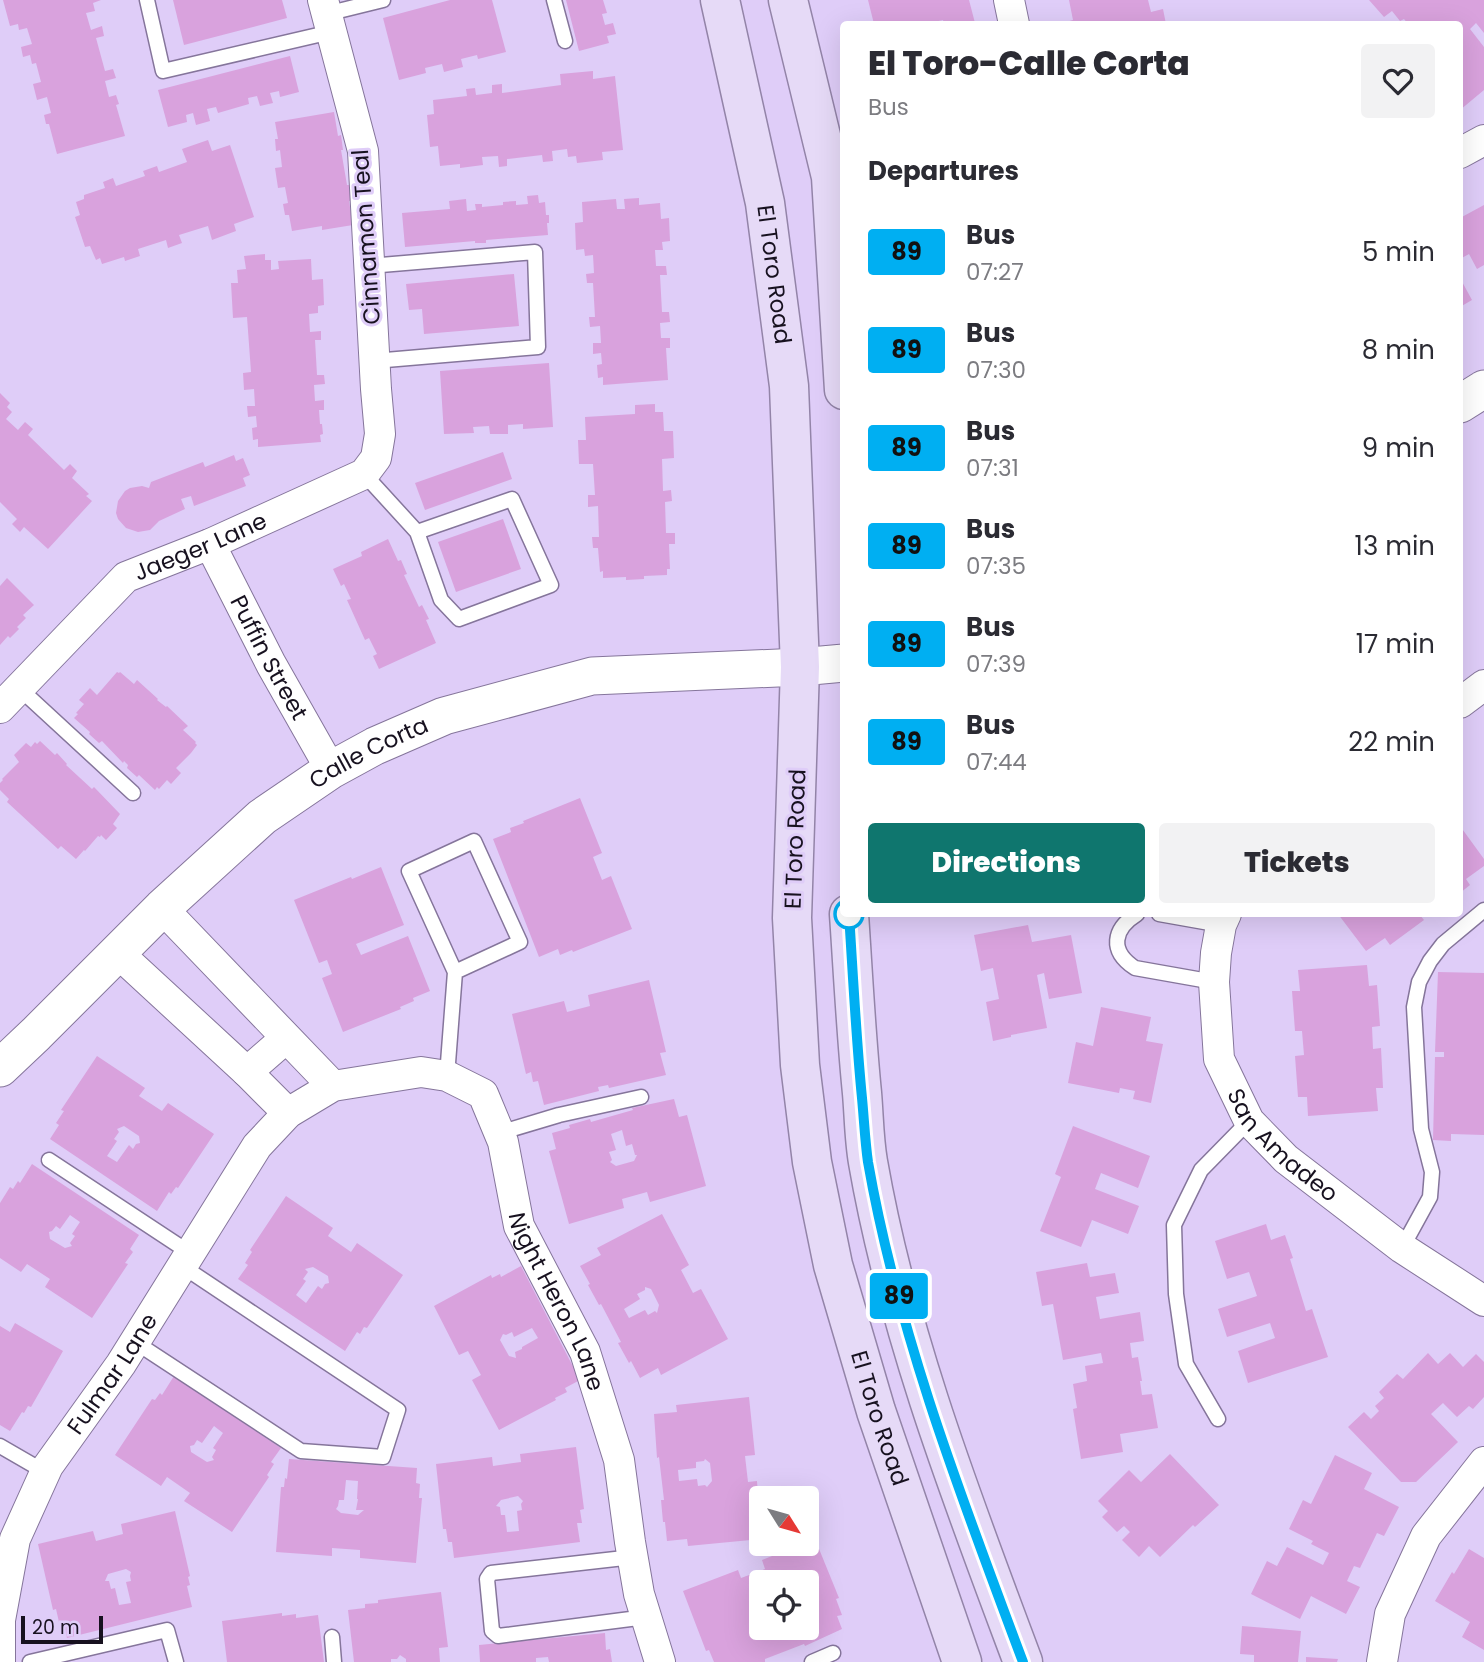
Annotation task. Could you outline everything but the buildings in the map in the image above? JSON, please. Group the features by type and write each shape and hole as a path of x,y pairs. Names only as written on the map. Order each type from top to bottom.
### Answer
{"main road":[{"name":"El Toro Road","path":"720,0 765,203 789,386 800,667 792,918 800,1065 812,1163 833,1265 876,1411 962,1662"},
{"path":"789,0 831,177 840,324"},
{"path":"849,917 868,1159 887,1257 929,1399 1023,1662"}],"street":[{"path":"1009,0 1013,21"},
{"name":"Cinnamon Teal","path":"327,15 363,151 380,434 376,458 364,474"},
{"path":"1463,151 1484,140"},
{"path":"1463,402 1484,389"},
{"name":"Jaeger Lane","path":"10,698 126,577 210,544 364,474"},
{"name":"Puffin Street","path":"210,544 271,664 331,770"},
{"name":"Calle Corta","path":"0,1068 163,908 262,817 331,770 375,746 444,716 592,676 840,663"},
{"path":"1463,701 1484,685"},
{"path":"163,908 333,1086"},
{"name":"San Amadeo","path":"1224,919 1216,953 1214,982 1219,1059 1249,1121 1286,1159 1402,1248 1484,1301"},
{"path":"118,953 288,1113"},
{"path":"247,1072 286,1038"},
{"name":"Night Heron Lane","path":"288,1113 333,1086 421,1072 447,1076 484,1094 503,1142 519,1226 585,1352 619,1460 639,1594 660,1662"},
{"name":"Fulmar Lane","path":"0,1662 0,1620 15,1539 46,1472 135,1342 257,1146 288,1113"},
{"path":"1382,1662 1390,1614 1426,1536 1484,1462"}],"lane":[{"path":"147,0 163,71 327,15 383,0"},
{"path":"554,0 565,41"},
{"path":"369,266 535,252 538,347 374,361"},
{"path":"364,474 417,531 442,600 459,619 551,585 512,499 417,531"},
{"path":"10,698 133,793"},
{"path":"447,1076 455,972 409,870 474,841 520,942 455,972"},
{"path":"1402,1248 1430,1197 1432,1172 1420,1116 1414,1007 1419,982 1443,944 1484,910"},
{"path":"1132,917 1118,932 1118,948 1123,960 1135,968 1214,982"},
{"path":"1198,917 1224,919"},
{"path":"499,1133 559,1115 640,1097"},
{"path":"1218,1419 1186,1363 1176,1294 1174,1225 1201,1170 1249,1121"},
{"path":"49,1160 398,1410 383,1457 300,1451 135,1342"},
{"path":"0,1446 46,1472"},
{"path":"633,1558 491,1573 487,1579 492,1631 498,1636 646,1617"},
{"path":"30,1662 167,1630 176,1662"},
{"path":"332,1637 334,1662"},
{"path":"812,1662 833,1653"}],"bus line":[{"name":"89","path":"849,917 868,1159 887,1257 929,1399 1023,1662"}]}
